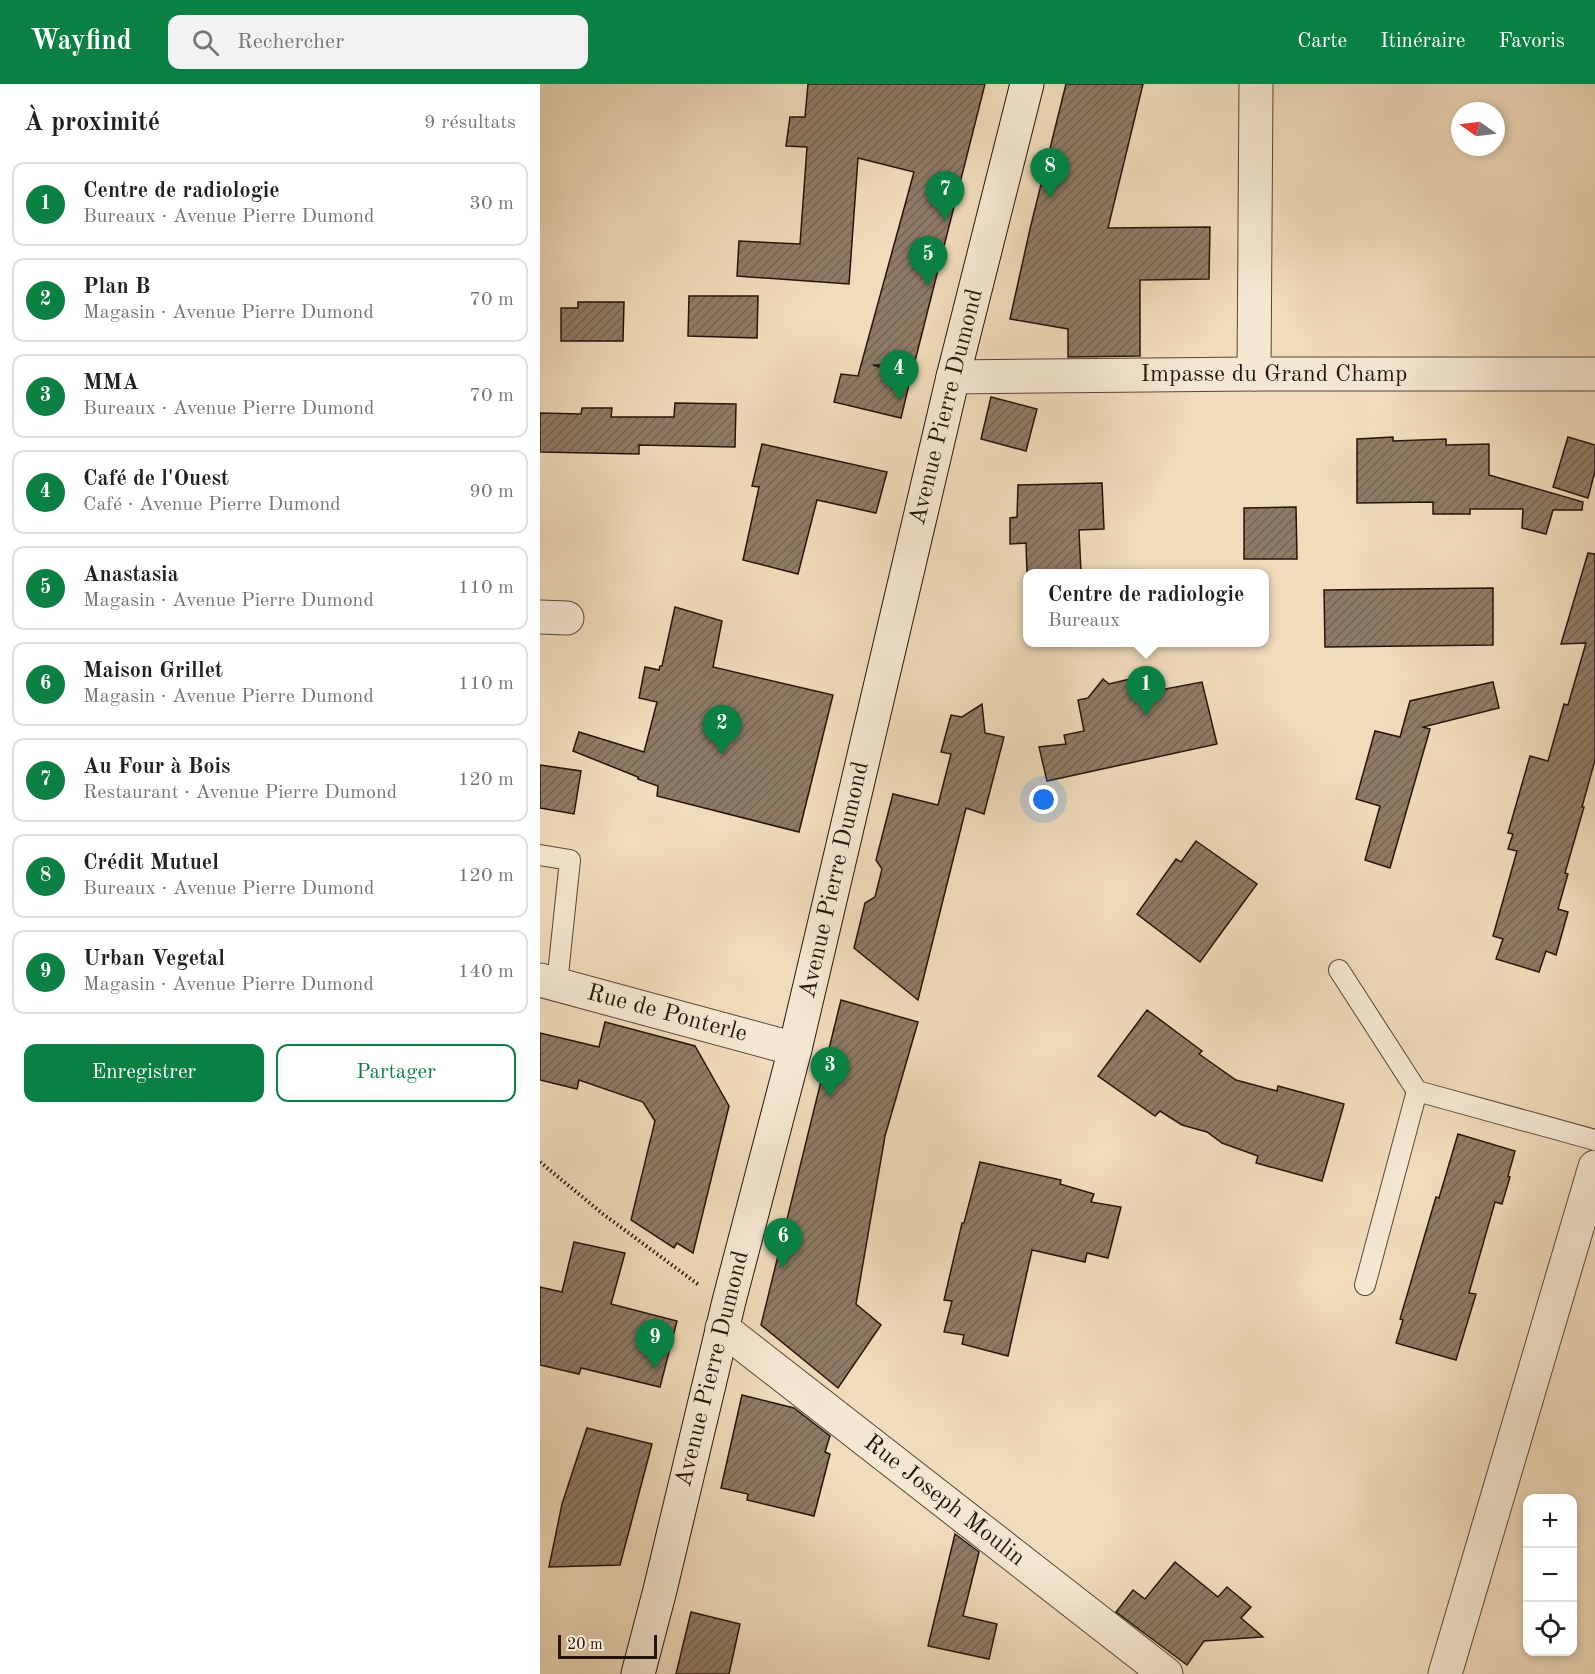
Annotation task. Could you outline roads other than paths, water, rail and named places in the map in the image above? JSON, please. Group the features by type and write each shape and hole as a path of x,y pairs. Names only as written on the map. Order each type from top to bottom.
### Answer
{"street":[{"name":"Avenue Pierre Dumond","path":"638,1674 726,1314 795,1049 953,377 1027,84"},
{"path":"1254,374 1256,84"},
{"name":"Impasse du Grand Champ","path":"953,377 1595,374"},
{"name":"Rue de Ponterle","path":"548,982 795,1049"},
{"path":"1445,1674 1595,1167"},
{"name":"Rue Joseph Moulin","path":"726,1314 1166,1674"}],"lane":[{"path":"540,855 570,860 548,982"},
{"path":"1339,970 1417,1091 1595,1140"},
{"path":"1365,1285 1417,1091"}],"place":[{"name":"Crédit Mutuel","path":"1050,198"},
{"name":"Au Four à Bois","path":"945,221"},
{"name":"Anastasia","path":"928,286"},
{"name":"Café de l'Ouest","path":"899,400"},
{"name":"Centre de radiologie","path":"1146,716"},
{"name":"Plan B","path":"722,755"},
{"name":"MMA","path":"830,1097"},
{"name":"Maison Grillet","path":"783,1268"},
{"name":"Urban Vegetal","path":"655,1369"}]}
